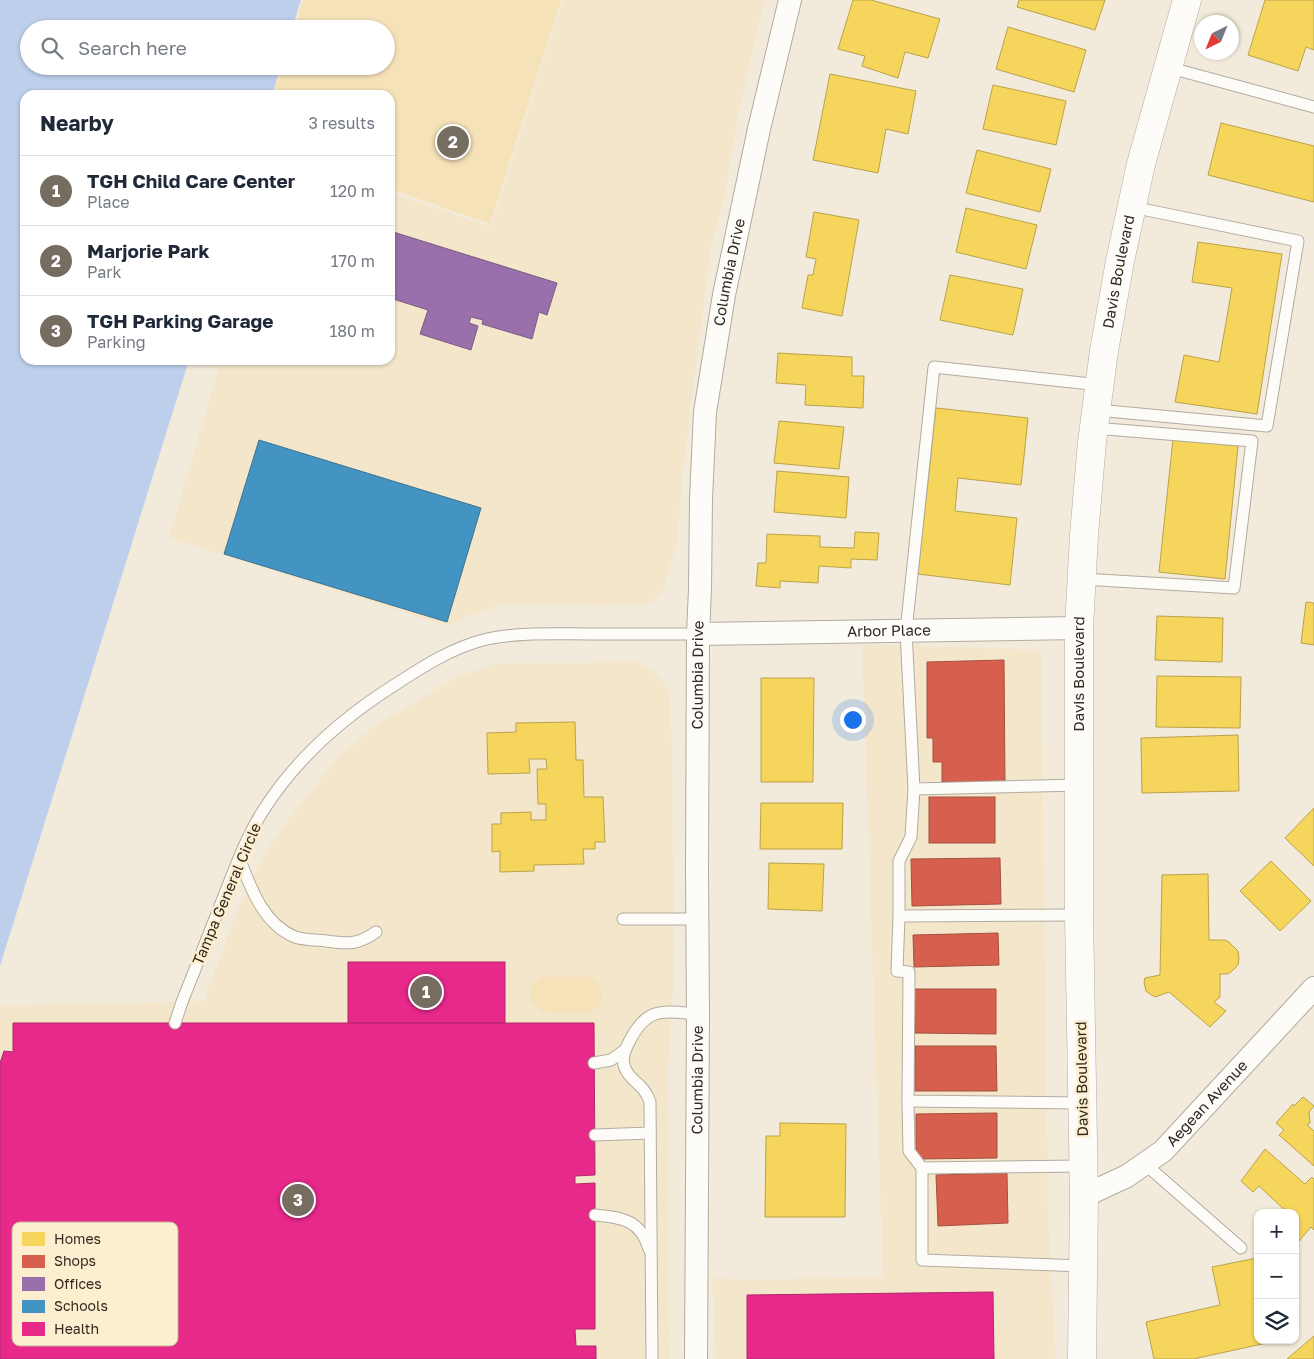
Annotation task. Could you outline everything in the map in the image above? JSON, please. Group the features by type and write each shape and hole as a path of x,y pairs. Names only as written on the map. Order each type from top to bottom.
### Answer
{"street":[{"name":"Columbia Drive","path":"696,1359 698,634 705,412 726,285 759,129 790,0"},
{"name":"Davis Boulevard","path":"1082,1359 1084,1196 1079,915 1079,628 1085,525 1104,351 1117,279 1141,164 1187,0"},
{"name":"Arbor Place","path":"698,634 1079,628"},
{"name":"Aegean Avenue","path":"1084,1196 1127,1176 1163,1151 1314,988"}],"lane":[{"path":"1167,67 1314,107"},
{"path":"1097,408 1268,426 1298,241 1132,207"},
{"path":"1082,579 1234,588 1252,441 1097,408 934,367 906,631 914,789 911,837 899,861 900,916 897,971 910,972 909,1151 922,1168 922,1260 1083,1266"},
{"name":"Tampa General Circle","path":"175,1023 251,831 271,798 302,761 333,730 359,708 415,671 460,648 488,639 537,634 698,634"},
{"path":"914,789 1079,784"},
{"path":"239,858 256,900 268,916 285,931 297,937 342,944 360,942 376,932"},
{"path":"900,916 1079,915"},
{"path":"623,919 697,919"},
{"path":"652,1359 650,1102 644,1088 625,1069 623,1058 625,1050 638,1027 643,1021 656,1013 664,1011 698,1014"},
{"path":"594,1063 611,1060 625,1050"},
{"path":"908,1101 1082,1103"},
{"path":"595,1135 650,1134"},
{"path":"1145,1164 1241,1248"},
{"path":"922,1168 1083,1166"},
{"path":"595,1215 615,1216 625,1219 642,1234 648,1244 651,1258"}],"shaded area":[{"path":"303,0 561,0 490,224 395,191 395,90 275,90 279,75 395,75 395,20 297,20"},
{"path":"563,0 765,0 740,105 723,203 710,252 683,471 677,542 664,588 654,601 642,605 602,606 500,604 448,626 169,538 220,365 395,365 395,194 491,227"},
{"path":"862,644 1041,650 1048,1213 1056,1359 716,1359 712,1278 750,1280 883,1277"},
{"path":"637,661 655,673 669,690 672,747 674,974 668,1067 669,1359 0,1359 0,1005 204,1001 237,911 265,852 338,757 375,726 457,677 498,663"},
{"path":"541,977 591,977 601,988 601,1003 590,1013 543,1012 531,1002 531,988"}],"water":[{"path":"0,0 301,0 295,20 20,20 20,75 278,75 274,90 20,90 20,365 187,365 0,966"}],"building: Homes":[{"path":"853,0 871,0 940,19 928,58 905,52 898,78 862,66 865,56 838,49"},
{"path":"1019,0 1105,0 1095,30 1017,7"},
{"path":"1265,0 1314,0 1314,50 1306,47 1298,71 1248,55"},
{"path":"1008,27 1086,50 1074,92 996,69"},
{"path":"830,74 916,91 908,134 886,129 878,173 813,160"},
{"path":"993,85 1066,101 1056,145 983,129"},
{"path":"1221,123 1314,146 1314,202 1208,175"},
{"path":"977,150 1051,169 1040,212 966,193"},
{"path":"966,208 1037,225 1026,269 956,252"},
{"path":"814,212 859,220 842,316 802,308 808,275 813,275 816,259 806,257"},
{"path":"1198,242 1282,254 1257,414 1175,402 1184,355 1219,362 1232,288 1192,282"},
{"path":"950,275 1023,289 1013,335 940,320"},
{"path":"778,353 852,357 852,376 864,376 863,408 805,405 806,385 776,383"},
{"path":"936,408 1028,418 1021,485 958,478 955,511 1017,518 1010,585 918,574"},
{"path":"779,421 844,427 839,469 774,463"},
{"path":"1173,439 1238,446 1225,579 1159,572"},
{"path":"777,471 849,477 846,518 774,512"},
{"path":"855,532 879,533 877,560 851,559 851,568 819,566 818,583 780,581 780,588 756,586 758,563 766,563 767,534 820,536 820,547 854,548"},
{"path":"1306,602 1314,603 1314,645 1301,643"},
{"path":"1157,616 1223,618 1222,662 1155,660"},
{"path":"1157,676 1241,677 1240,728 1156,727"},
{"path":"761,678 814,678 813,782 761,782"},
{"path":"575,722 576,760 583,760 584,797 603,797 605,842 595,842 595,849 583,849 584,864 534,865 534,871 500,872 500,851 492,852 492,824 501,824 501,813 531,812 531,820 546,820 546,804 538,804 537,769 547,769 546,759 529,759 530,773 488,774 487,733 516,732 516,723"},
{"path":"1238,735 1239,791 1142,793 1141,738"},
{"path":"761,803 843,803 842,849 760,849"},
{"path":"1314,808 1314,866 1285,838"},
{"path":"1271,861 1311,901 1280,931 1240,891"},
{"path":"769,863 824,864 822,911 768,909"},
{"path":"1208,874 1209,940 1225,940 1229,942 1238,951 1239,958 1238,965 1231,972 1220,974 1220,997 1214,1002 1226,1011 1210,1027 1169,992 1155,997 1150,994 1146,991 1144,982 1145,978 1160,975 1162,875"},
{"path":"1303,1097 1314,1106 1309,1112 1310,1123 1307,1125 1314,1131 1314,1166 1279,1135 1284,1130 1276,1123 1293,1104 1294,1106"},
{"path":"780,1123 846,1124 845,1217 765,1217 766,1136 780,1136"},
{"path":"1265,1149 1305,1184 1312,1177 1314,1179 1314,1230 1311,1227 1299,1241 1299,1209 1284,1209 1259,1186 1253,1192 1241,1181"},
{"path":"1254,1259 1254,1344 1262,1344 1193,1359 1154,1359 1146,1322 1220,1305 1212,1267"},
{"path":"1314,1336 1314,1359 1287,1359"}],"building: Shops":[{"path":"1004,660 1005,781 942,782 942,762 933,762 933,738 927,738 927,662"},
{"path":"929,797 995,797 995,843 929,843"},
{"path":"1000,858 1001,904 912,906 911,859"},
{"path":"998,933 999,965 914,967 913,935"},
{"path":"914,989 996,989 996,1034 915,1033"},
{"path":"915,1046 996,1046 997,1091 915,1091"},
{"path":"997,1113 997,1158 916,1159 916,1114"},
{"path":"1007,1173 1008,1223 938,1226 936,1175"}],"building: Offices":[{"path":"395,233 557,283 547,315 539,312 532,339 482,324 483,320 471,317 469,323 478,326 471,350 420,334 428,310 395,300"}],"building: Schools":[{"path":"259,440 481,508 447,622 224,554"}],"building: Health":[{"path":"348,962 505,962 505,1023 348,1023"},
{"path":"13,1023 594,1023 595,1175 575,1176 575,1184 595,1183 595,1329 575,1329 576,1346 596,1346 596,1359 0,1359 0,1063 4,1051 13,1052"},
{"path":"993,1292 994,1359 747,1359 747,1295"}],"place":[{"name":"Marjorie Park","path":"453,142"},
{"name":"TGH Child Care Center","path":"426,992"},
{"name":"TGH Parking Garage","path":"298,1200"}]}
